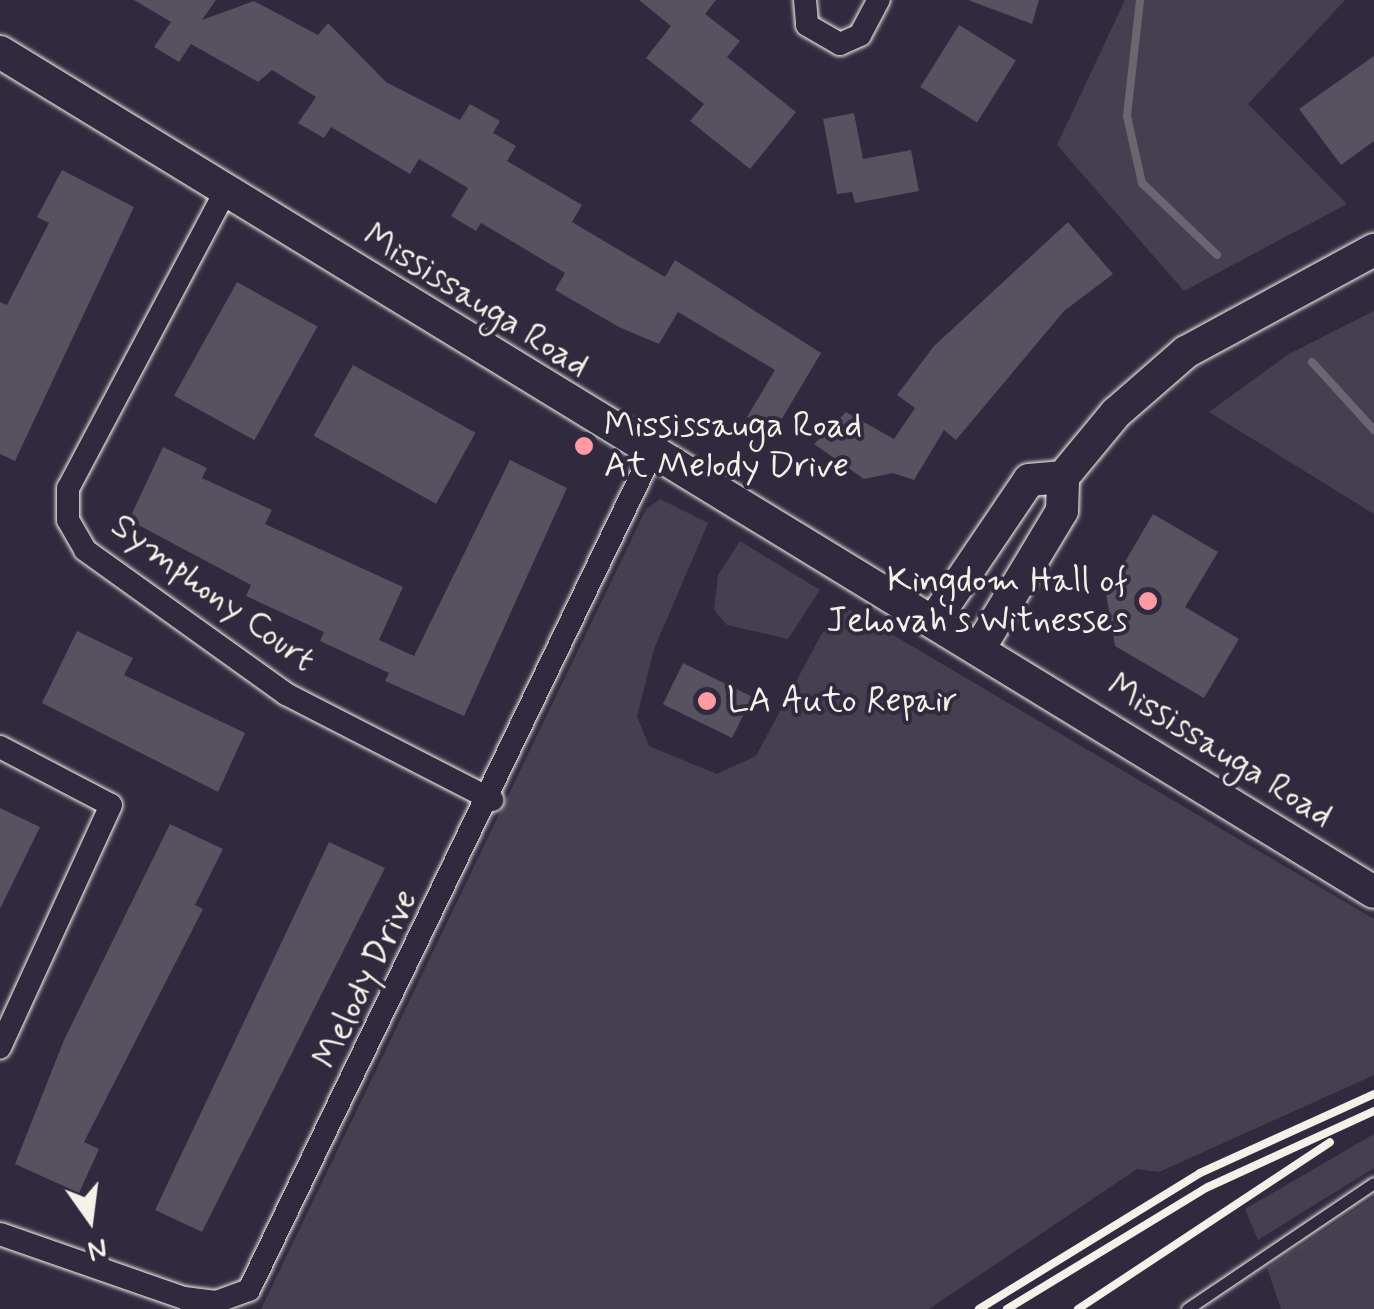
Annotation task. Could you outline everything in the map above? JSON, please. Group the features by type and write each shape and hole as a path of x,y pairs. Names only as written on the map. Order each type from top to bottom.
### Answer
{"main road":[{"name":"Mississauga Road","path":"1,56 650,457 979,649 1374,892"},
{"path":"979,649 1062,511 1063,477 1116,413 1186,352 1374,250"},
{"path":"933,622 1029,480 1063,477"}],"street":[{"path":"805,0 808,25 840,44 860,36 880,0"},
{"name":"Symphony Court","path":"224,192 68,488 68,520 84,550 286,694 492,800"},
{"name":"Melody Drive","path":"0,1234 184,1298 216,1302 249,1290 492,800 650,457"},
{"path":"0,747 112,805 0,1048"}],"lane":[{"path":"1187,1309 1374,1183"}],"shaded area":[{"path":"1125,0 1345,0 1248,104 1347,204 1184,291 1057,145"},
{"path":"1374,311 1374,514 1209,412 1289,354"},
{"path":"660,499 708,523 654,649 637,716 649,746 717,774 756,756 822,633 849,609 1374,919 1374,1075 1159,1172 1137,1169 929,1309 261,1309 646,509"},
{"path":"740,541 820,590 788,639 727,625 714,610 718,575"},
{"path":"1374,1134 1374,1168 1258,1240 1245,1209"},
{"path":"1374,1197 1374,1309 1281,1309 1267,1268"}],"building":[{"path":"134,0 216,0 202,20 254,1 318,35 328,23 386,82 460,120 470,104 500,121 493,133 516,146 507,161 582,205 572,222 665,277 675,260 821,353 774,432 747,417 775,370 678,312 659,344 619,327 555,290 565,273 481,223 476,231 451,216 468,188 419,159 410,174 331,127 324,138 298,123 316,97 272,70 258,82 191,44 179,62 154,47 171,22"},
{"path":"639,0 716,0 705,14 740,41 727,57 796,112 750,169 690,121 704,104 646,58 671,26"},
{"path":"968,0 1039,0 1032,24"},
{"path":"959,25 1016,61 977,122 920,87"},
{"path":"1374,56 1374,141 1341,165 1299,109"},
{"path":"854,113 863,159 911,150 919,191 855,203 852,192 837,194 823,119"},
{"path":"62,170 134,207 15,461 0,454 0,302 7,305 49,223 37,217"},
{"path":"1068,222 1113,274 1064,311 956,440 944,430 914,480 893,473 864,479 814,444 846,412 894,439 915,408 897,395 934,346"},
{"path":"237,282 317,327 254,440 174,396"},
{"path":"353,365 475,433 436,504 314,436"},
{"path":"163,447 207,468 202,478 272,510 265,524 403,587 379,640 414,656 510,460 567,488 464,716 385,681 389,673 320,641 324,632 246,596 251,585 129,520"},
{"name":"Kingdom Hall of Jehovah's Witnesses","path":"1153,514 1218,552 1185,607 1239,639 1204,698 1115,646 1106,594"},
{"path":"77,631 133,658 124,675 245,733 218,792 42,703"},
{"name":"LA Auto Repair","path":"683,663 752,697 732,738 663,704"},
{"path":"0,808 40,827 0,909"},
{"path":"170,824 223,849 195,905 203,909 84,1142 99,1149 79,1193 15,1164 64,1040"},
{"path":"329,842 385,868 202,1232 155,1210"}],"waterway":[{"path":"1140,0 1127,116 1142,183 1217,255"},
{"path":"1312,362 1374,430"}],"railway":[{"path":"979,1309 1200,1173 1374,1094"},
{"path":"1007,1309 1208,1187 1374,1111"},
{"path":"1078,1309 1330,1142"}],"place":[{"name":"Mississauga Road At Melody Drive","path":"584,446"},
{"name":"Kingdom Hall of Jehovah's Witnesses","path":"1148,601"},
{"name":"LA Auto Repair","path":"707,701"}]}
